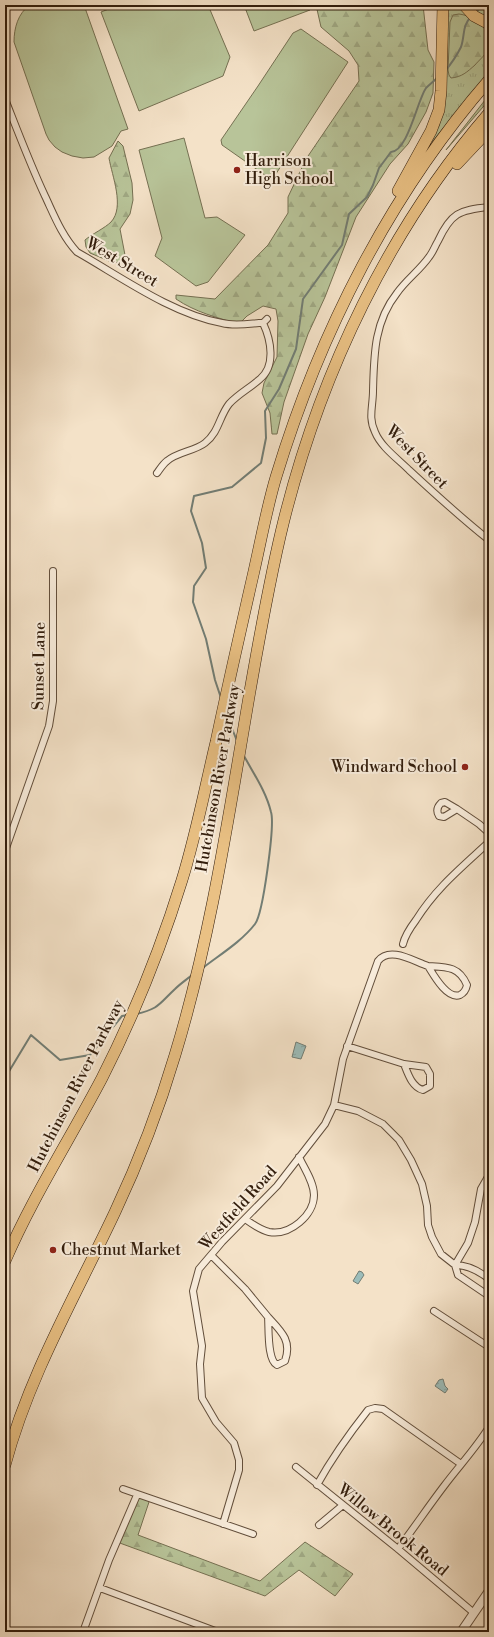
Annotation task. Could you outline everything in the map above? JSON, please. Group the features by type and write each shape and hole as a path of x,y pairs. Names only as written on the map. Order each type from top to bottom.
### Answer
{"highway":[{"path":"349,292 356,270 434,124 439,110 441,91 443,5"},
{"path":"464,6 474,16 487,23"},
{"name":"Hutchinson River Parkway","path":"5,1261 18,1231 103,1077 141,994 160,946 182,880 205,790 276,478 302,400 349,292 384,227 413,180 453,124 489,80"},
{"name":"Hutchinson River Parkway","path":"5,1465 34,1381 73,1296 116,1210 151,1129 194,992 203,952 275,560 293,489 309,436 335,368 360,310 388,258 417,209 489,113"},
{"path":"417,209 489,130"}],"street":[{"name":"West Street","path":"5,99 27,156 51,210 68,243 77,252 146,292 184,311 224,324 265,321 270,350 270,365 267,371 261,378 228,405 215,434 204,444 168,460 157,473"},
{"name":"West Street","path":"489,207 474,208 458,213 447,222 430,256 395,294 383,316 376,337 373,397 370,421 375,434 397,458 461,518 489,540"},
{"name":"Sunset Lane","path":"5,851 49,726 53,701 53,571"},
{"path":"457,809 489,833"},
{"path":"403,944 405,936 427,902 443,884 489,842"},
{"name":"Westfield Road","path":"223,1524 239,1470 239,1460 234,1443 216,1422 202,1398 200,1389 202,1346 193,1291 199,1270 211,1255 277,1186 325,1124 334,1104 347,1046 378,961 381,957 388,954 400,956 428,966"},
{"path":"428,966 449,967 456,970 464,978 467,985 464,993 454,996 447,992 428,966"},
{"path":"347,1046 404,1064 426,1067 430,1074 430,1086 423,1090 416,1086 410,1078 404,1064"},
{"path":"334,1104 358,1111 383,1124 399,1140 411,1160 422,1184 427,1206 428,1225 432,1237 441,1254 455,1265 458,1274 489,1296"},
{"path":"245,1219 257,1228 270,1232 282,1231 296,1225 305,1217 311,1207 314,1194 309,1177 299,1157"},
{"path":"455,1265 468,1243 475,1222 481,1189 489,1175"},
{"path":"211,1255 245,1289 268,1318 282,1331 287,1344 288,1352 285,1361 277,1365 274,1364 271,1357 268,1318"},
{"path":"455,1265 464,1265 489,1279"},
{"path":"434,1310 489,1347"},
{"path":"317,1485 359,1420 368,1410 375,1408 383,1410 461,1464"},
{"path":"398,1549 489,1427"},
{"name":"Willow Brook Road","path":"296,1467 398,1549 474,1613"},
{"path":"123,1489 253,1534"},
{"path":"84,1632 137,1495"},
{"path":"319,1525 343,1505"},
{"path":"100,1588 218,1632"},
{"path":"461,1632 489,1591"}],"green space":[{"path":"30,5 84,5 128,129 121,131 112,146 94,157 83,158 62,152 55,147 46,134 14,42 18,21 22,12"},
{"path":"119,5 208,5 230,57 223,76 139,111 101,12"},
{"path":"244,5 308,5 310,10 254,31"},
{"path":"316,5 423,5 428,50 434,62 433,93 426,112 408,144 390,164 356,217 325,297 308,334 284,402 277,434 272,434 270,413 262,393 264,383 277,357 278,321 276,309 263,306 247,316 239,324 191,308 176,299 176,295 215,299 268,245 288,213 288,197 306,159 359,81 358,65 349,51 321,27"},
{"path":"446,5 460,5 489,27 489,72 432,142 430,141 439,125"},
{"path":"469,5 489,5 489,19 481,16"},
{"path":"453,15 465,15 477,21 488,35 489,41 486,52 475,65 467,72 451,78 448,70 450,22"},
{"path":"301,29 348,62 272,180 222,145 221,140 293,33"},
{"path":"489,95 489,100 446,150"},
{"path":"184,138 205,218 217,217 245,235 208,282 196,286 155,256 162,238 139,150"},
{"path":"118,141 123,146 132,183 133,200 130,214 120,229 125,255 122,261 114,263 90,253 86,247 85,240 111,222 115,216 117,200 115,182 109,158"},
{"path":"137,1495 150,1499 138,1535 260,1581 305,1542 353,1574 335,1596 299,1570 265,1596 117,1542"}],"water":[{"path":"296,1042 306,1046 301,1059 292,1057"},
{"path":"359,1271 364,1275 358,1284 353,1281"},
{"path":"443,1379 445,1386 448,1389 445,1393 435,1386 439,1380"}],"waterway":[{"path":"476,12 483,5"},
{"path":"445,71 461,47 465,27 471,17"},
{"path":"221,698 215,680 206,639 193,602 194,586 206,568 202,543 191,511 194,496 232,487 261,463 266,438 265,411 279,389 296,349 303,299 342,245 349,214 367,197 379,168 391,152 397,149 402,143 412,124 426,88 437,78"},
{"path":"227,716 237,741"},
{"path":"204,967 238,942 255,924 265,888 270,851 272,820 271,812 263,789 243,754"},
{"path":"136,1014 154,1008 192,975"},
{"path":"5,1078 31,1035 60,1060 90,1055 122,1016 128,1015"}],"place":[{"name":"Harrison High School","path":"237,170"},
{"name":"Windward School","path":"465,767"},
{"name":"Chestnut Market","path":"53,1250"}]}
